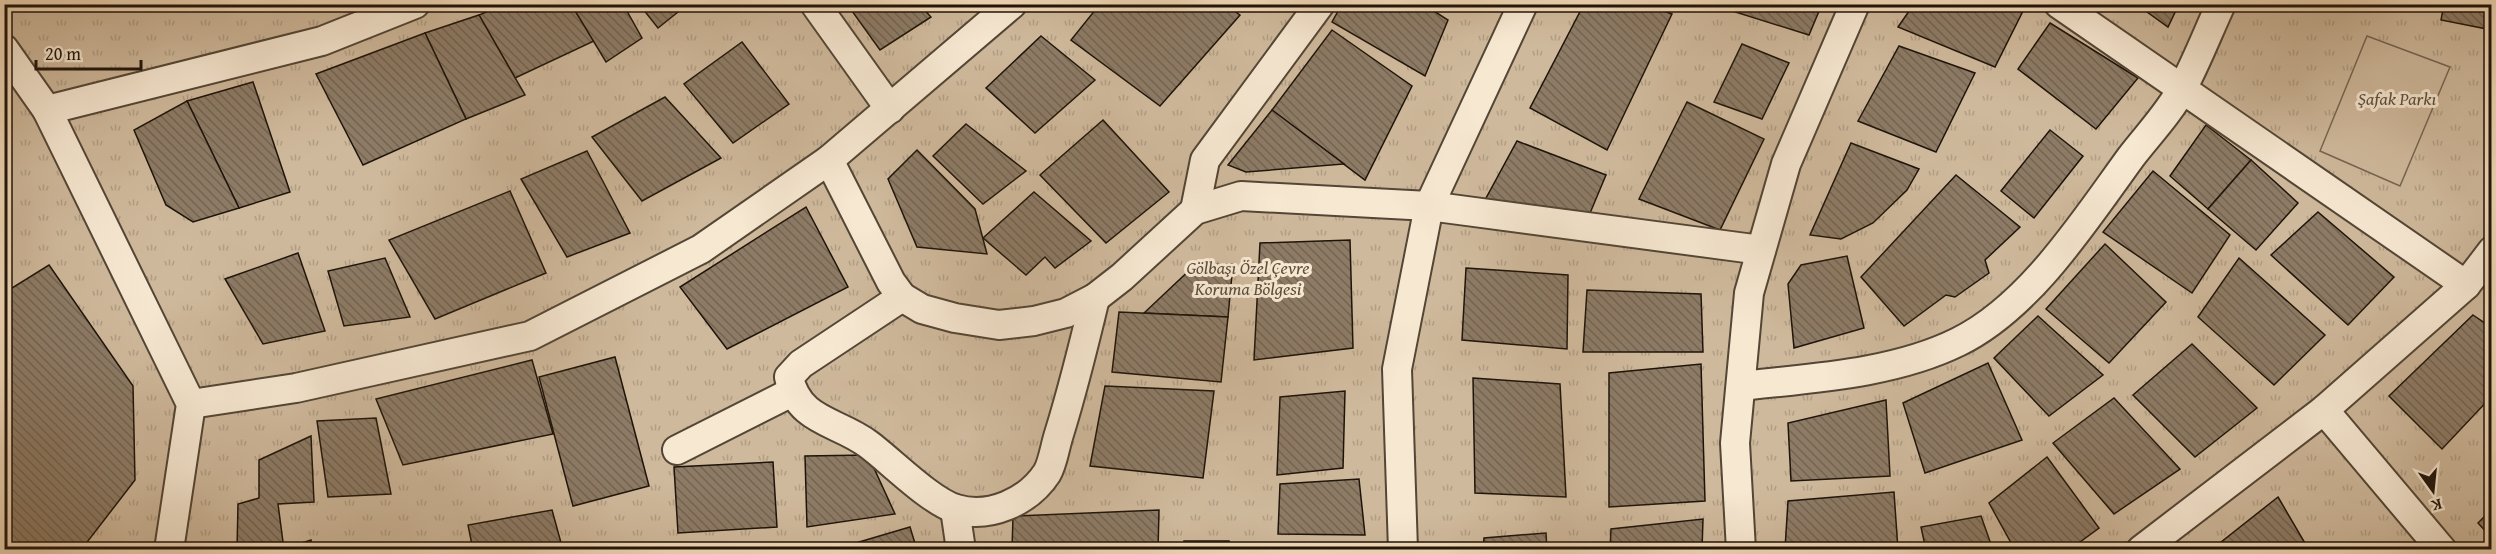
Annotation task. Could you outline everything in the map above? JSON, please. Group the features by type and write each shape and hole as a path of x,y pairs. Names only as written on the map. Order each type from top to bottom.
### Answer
{"street":[{"path":"47,110 322,41 415,4"},
{"path":"815,4 890,109"},
{"path":"191,404 296,388 530,336 701,249 829,160 1012,4"},
{"path":"1195,210 1205,160 1320,4"},
{"path":"1403,549 1397,369 1429,206 1523,4"},
{"path":"1741,549 1735,443 1749,293 1786,164 1855,4"},
{"path":"2059,4 2466,285"},
{"path":"1741,386 1833,376 1922,357 1959,341 1998,318 2031,285 2078,229 2182,89 2221,4"},
{"path":"4,49 47,110 191,404 169,549"},
{"path":"829,160 891,282 902,297 922,309 955,318 999,325 1034,321 1066,313 1095,298 1195,210 1241,195 1260,198 1429,206 1761,250"},
{"path":"2141,549 2324,410 2466,285 2492,251"},
{"path":"902,297 801,364 789,377 792,392 804,409 827,424 864,441 923,490 955,509 991,512 1010,505 1030,490 1047,472 1076,378 1095,298"},
{"path":"677,450 792,392"},
{"path":"2324,410 2442,549"},
{"path":"955,509 961,549"}],"green space":[{"name":"Gölbaşı Özel Çevre Koruma Bölgesi","path":"4,5 2491,5 2491,549 5,549"},
{"name":"Şafak Parkı","path":"2367,36 2450,67 2400,186 2320,151"}],"building":[{"path":"505,4 571,4 594,41 515,78 479,15"},
{"path":"571,4 623,4 642,38 606,62"},
{"path":"639,4 688,4 658,28"},
{"path":"847,4 919,4 931,17 880,50"},
{"path":"1100,4 1225,4 1240,15 1160,106 1071,40"},
{"path":"1342,4 1423,4 1448,20 1425,76 1332,22"},
{"path":"1584,4 1644,4 1672,14 1607,150 1530,108"},
{"path":"1710,4 1822,4 1809,35"},
{"path":"1914,4 2026,5 1995,67 1898,27"},
{"path":"2136,4 2179,4 2168,27"},
{"path":"2444,4 2492,4 2492,30 2441,20"},
{"path":"479,15 525,95 466,119 425,33"},
{"path":"2050,23 2138,78 2096,129 2018,69"},
{"path":"1332,30 1412,86 1365,180 1272,110"},
{"path":"425,33 466,119 363,165 316,74"},
{"path":"1041,36 1095,80 1035,133 986,88"},
{"path":"742,42 789,104 733,143 684,84"},
{"path":"1742,44 1789,63 1762,119 1714,102"},
{"path":"1899,46 1975,73 1936,152 1858,121"},
{"path":"253,82 290,192 239,208 187,101"},
{"path":"665,97 721,158 642,201 592,137"},
{"path":"187,101 239,208 193,222 166,205 134,130"},
{"path":"1687,102 1764,139 1720,230 1639,199"},
{"path":"1272,110 1344,164 1246,172 1228,165"},
{"path":"1103,120 1169,192 1106,243 1040,175"},
{"path":"966,124 1026,171 983,204 933,156"},
{"path":"2206,125 2251,160 2208,209 2170,176"},
{"path":"2050,130 2083,156 2034,218 2001,191"},
{"path":"1517,141 1606,175 1588,218 1485,200"},
{"path":"1851,143 1919,169 1907,190 1873,223 1841,239 1810,235"},
{"path":"917,150 975,209 987,254 917,247 888,179"},
{"path":"587,151 630,233 567,257 521,179"},
{"path":"2251,160 2298,203 2256,250 2208,209"},
{"path":"2153,171 2230,235 2192,293 2103,232"},
{"path":"1956,175 2020,227 1985,260 1989,273 1955,297 1946,295 1904,326 1861,277"},
{"path":"510,191 546,273 435,319 389,240"},
{"path":"1034,192 1091,241 1055,268 1045,257 1026,275 983,238"},
{"path":"806,207 848,287 727,349 680,287"},
{"path":"2318,212 2394,277 2348,325 2271,255"},
{"path":"1350,240 1353,348 1254,360 1260,243"},
{"path":"2105,244 2166,302 2109,363 2046,309"},
{"path":"298,253 325,331 263,344 225,279"},
{"path":"1847,256 1864,328 1794,348 1788,284 1801,265"},
{"path":"385,258 410,317 344,326 328,271"},
{"path":"2239,258 2325,335 2274,385 2198,317"},
{"path":"1233,264 1228,317 1144,313 1195,265"},
{"path":"49,265 133,386 135,480 81,550 4,550 4,293"},
{"path":"1466,268 1568,275 1567,349 1462,340"},
{"path":"1587,290 1701,294 1703,352 1583,352"},
{"path":"1119,312 1228,317 1221,382 1112,372"},
{"path":"2473,315 2492,328 2492,396 2442,449 2389,396"},
{"path":"2038,316 2103,375 2049,416 1994,358"},
{"path":"2192,344 2257,408 2195,457 2133,395"},
{"path":"615,357 649,486 573,506 539,377"},
{"path":"532,360 553,434 403,465 376,399"},
{"path":"1988,363 2022,440 1925,473 1903,403"},
{"path":"1701,364 1705,501 1609,507 1609,373"},
{"path":"1473,378 1560,384 1566,497 1475,493"},
{"path":"1105,386 1214,391 1203,478 1090,466"},
{"path":"1345,391 1343,468 1277,475 1280,397"},
{"path":"2114,398 2180,469 2114,514 2053,443"},
{"path":"1886,400 1890,476 1791,481 1788,423"},
{"path":"376,418 391,494 328,497 317,421"},
{"path":"311,436 314,502 278,504 283,542 255,550 237,550 238,504 259,498 259,460"},
{"path":"868,455 895,514 807,527 805,456"},
{"path":"2047,457 2099,528 2069,550 2015,550 1989,503"},
{"path":"773,462 777,527 678,533 674,467"},
{"path":"1359,479 1365,535 1278,534 1280,484"},
{"path":"1894,492 1898,550 1785,549 1788,501"},
{"path":"2278,497 2309,550 2211,550"},
{"path":"2492,509 2492,538 2478,523"},
{"path":"552,510 563,550 473,550 468,525"},
{"path":"1159,510 1158,550 1012,550 1013,516"},
{"path":"1981,516 1993,550 1926,550 1921,527"},
{"path":"1703,519 1702,550 1610,550 1611,529"},
{"path":"910,527 917,550 832,550"},
{"path":"1546,533 1547,550 1483,550 1484,538"},
{"path":"311,540 312,550 280,550"},
{"path":"1184,541 1229,541 1229,550 1184,550"},
{"path":"387,547 387,550 338,548"}]}
